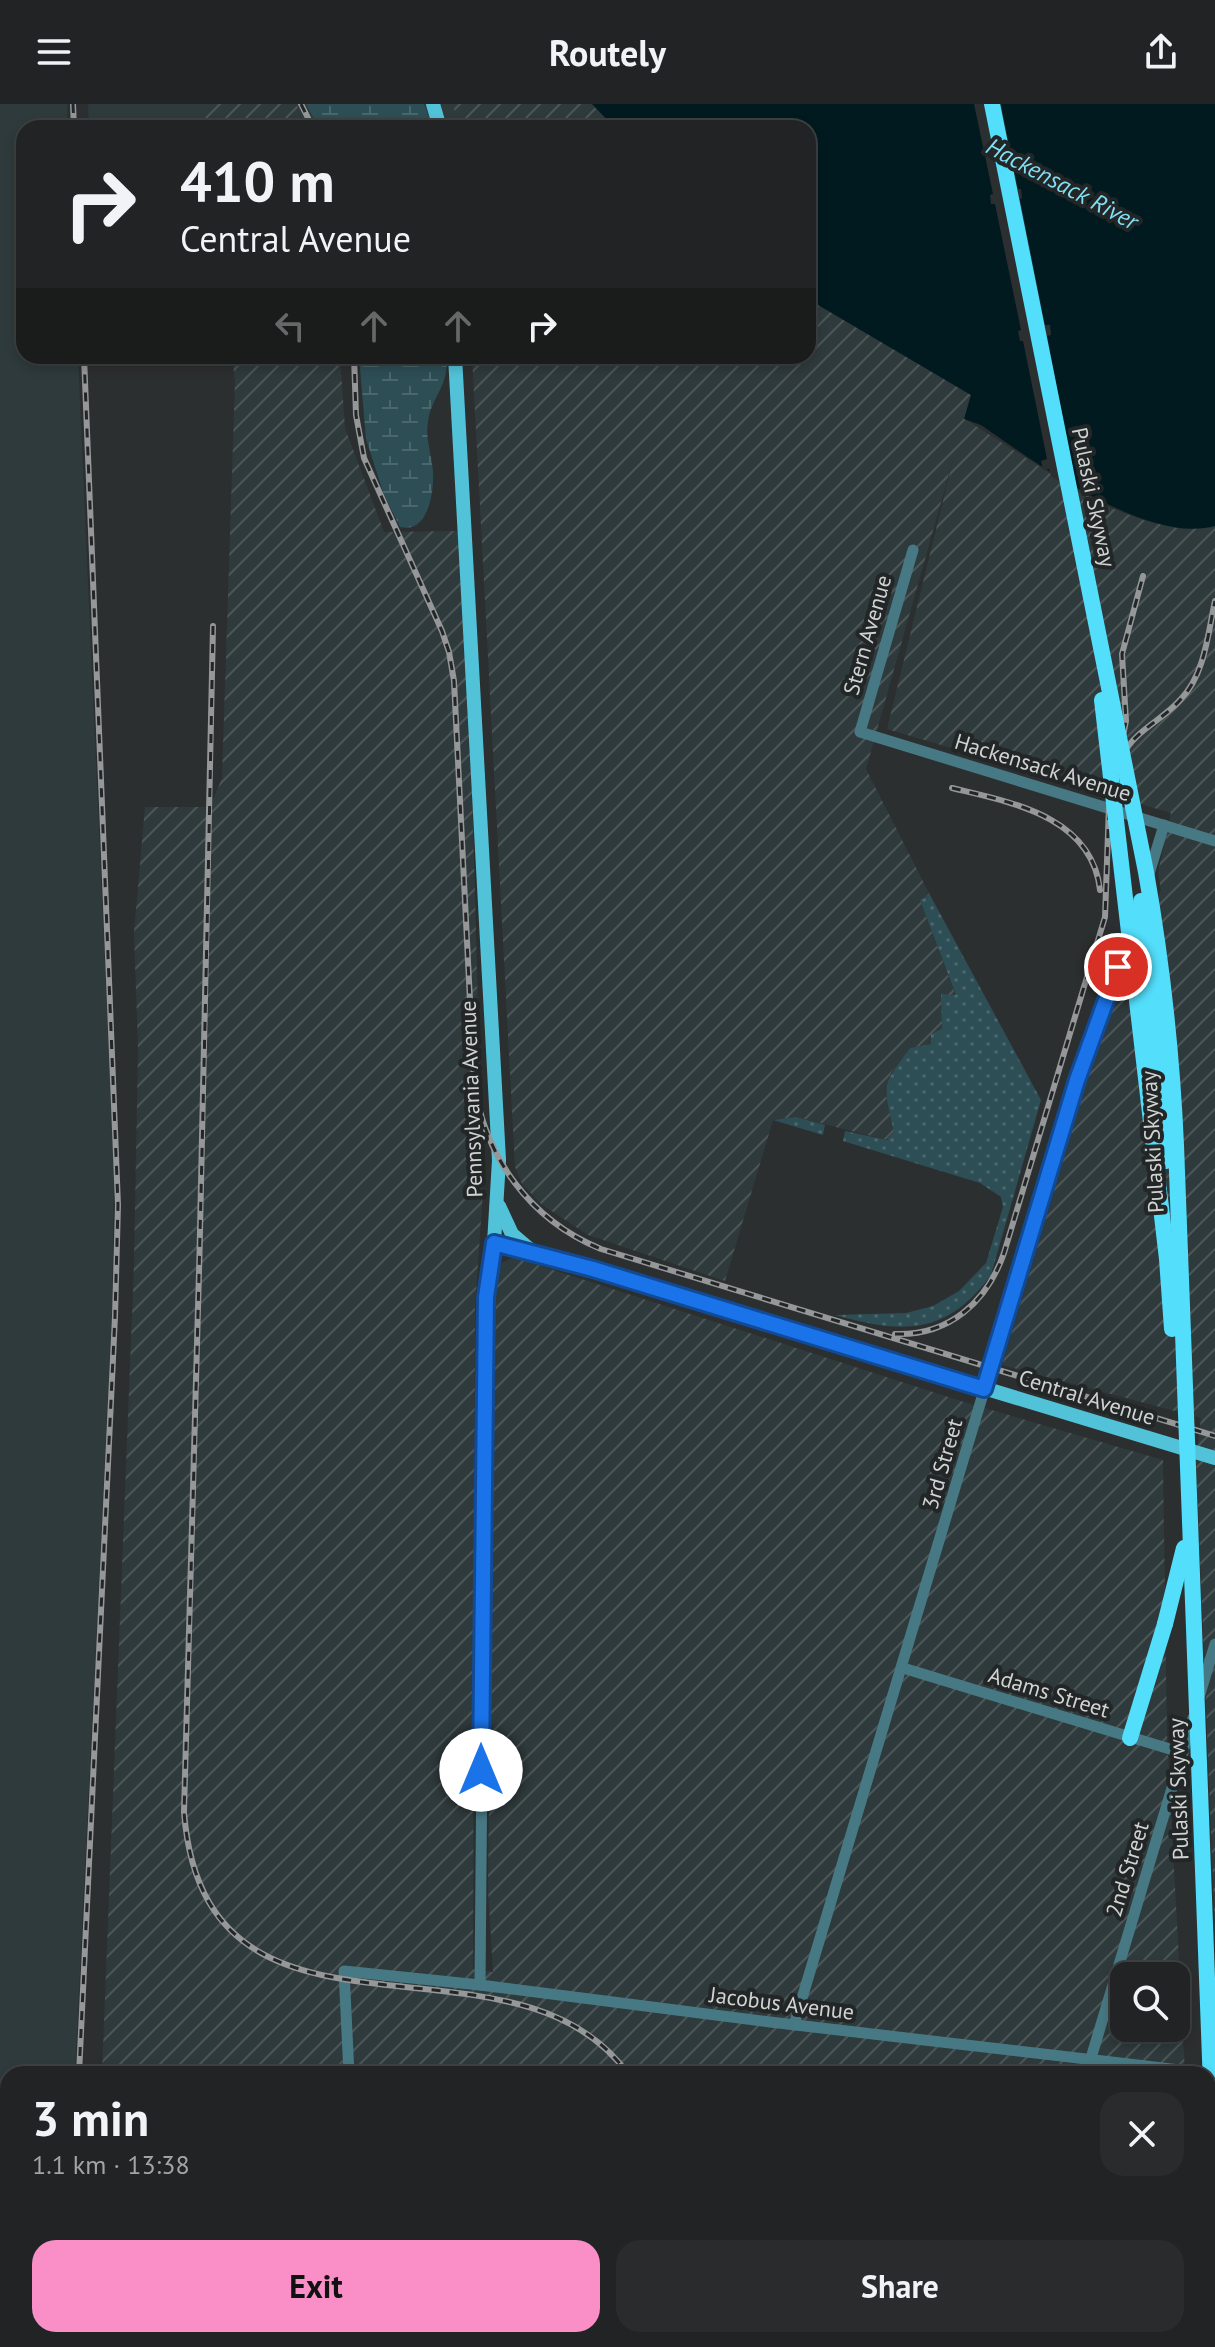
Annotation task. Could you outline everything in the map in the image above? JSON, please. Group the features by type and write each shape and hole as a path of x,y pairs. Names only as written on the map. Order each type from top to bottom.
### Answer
{"highway":[{"name":"Pulaski Skyway","path":"981,104 1107,726 1173,1331 1201,2066"},
{"name":"Pulaski Skyway","path":"992,104 1128,777 1154,923 1175,1117 1210,2066"},
{"path":"1128,777 1140,873 1173,1253 1185,1518 1182,1560 1130,1738"},
{"path":"1114,795 1128,847 1144,943"}],"main road":[{"name":"Pennsylvania Avenue","path":"455,364 499,1160 494,1243"},
{"name":"Central Avenue","path":"498,1198 507,1227 533,1252"},
{"name":"Central Avenue","path":"494,1243 533,1252 1215,1458"}],"street":[{"name":"Stern Avenue","path":"860,732 913,550"},
{"name":"Hackensack Avenue","path":"860,732 1215,841"},
{"name":"3rd Street","path":"794,2025 1077,1080 1128,938 1164,825"},
{"name":"Pennsylvania Avenue","path":"480,1985 486,1297 494,1243"},
{"name":"2nd Street","path":"1091,2058 1215,1644"},
{"name":"Adams Street","path":"903,1668 1183,1753"},
{"name":"Jacobus Avenue","path":"349,2066 344,1971 1153,2066"}],"shaded area":[{"path":"0,104 67,104 68,120 16,120 16,364 78,364 114,1169 112,1311 75,2066 0,2066"},
{"path":"88,104 592,104 607,120 89,120"},
{"path":"202,104 296,104 305,120 204,120"},
{"path":"451,104 592,104 607,120 459,120"},
{"path":"816,304 971,395 965,419 1076,490 1146,521 1182,529 1215,526 1215,1932 1196,1460 1201,1418 1002,1365 1112,997 1161,890 1158,872 1171,813 887,729 954,456 866,769 930,895 920,900 956,996 942,1030 931,1044 910,1048 891,1073 885,1092 895,1132 887,1140 796,1117 773,1120 725,1281 588,1235 541,1204 522,1184 515,1167 472,364 816,364"},
{"path":"233,364 341,364 345,428 384,532 465,531 483,1191 475,1307 473,1969 493,1972 488,1889 494,1304 499,1269 502,1263 513,1257 964,1402 1163,1460 1167,1735 1179,1962 1110,1962 1110,2042 1183,2042 1185,2066 102,2066 134,1264 138,1048 134,933 145,807 210,807 222,778 235,381"}],"green space":[{"path":"306,104 424,104 430,120 315,120"},
{"path":"360,364 447,364 427,428 433,472 432,490 427,510 417,524 409,528 400,527 384,495 366,439"},
{"path":"930,895 1041,1100 991,1275 957,1310 922,1325 902,1327 835,1315 906,1313 933,1306 959,1291 986,1263 1003,1207 1001,1197 980,1183 843,1141 845,1131 887,1140 894,1132 886,1096 889,1080 910,1048 931,1044 931,1034 942,1029 941,994 956,995 920,900"},
{"path":"796,1117 825,1125 823,1135 773,1120"}],"water":[{"name":"Hackensack River","path":"592,104 1215,104 1215,526 1188,529 1157,523 1093,496 981,425 964,419 971,395 816,304 816,120 607,120"}],"pier":[{"path":"974,104 1001,104 1018,189 1021,189 1020,199 1045,325 1050,325 1051,335 1047,336 1077,492 1051,476 1049,469 1043,470 1041,461 1047,459 1023,341 1020,341 1018,331 1021,330 995,204 991,204 990,195 993,194"}],"railway":[{"path":"73,104 74,120"},
{"path":"301,104 309,120"},
{"path":"79,2066 118,1205 84,364"},
{"path":"354,364 356,415 364,458 449,652 454,681 474,1081 488,1135 515,1183 553,1221 601,1249 1215,1436"},
{"path":"895,1334 932,1329 963,1313 987,1287 1004,1253 1105,917 1109,805 1126,721 1122,654 1143,576"},
{"path":"1123,754 1135,738 1174,706 1189,689 1204,653 1215,601"},
{"path":"213,626 184,1812 204,1894 246,1943 303,1970 513,2003 577,2028 619,2066"},
{"path":"952,788 1022,807 1045,816 1065,829 1082,845 1094,865 1100,890"}],"route":[{"path":"481,1770 486,1297 494,1243 593,1269 984,1389 1077,1080 1118,967"}]}
